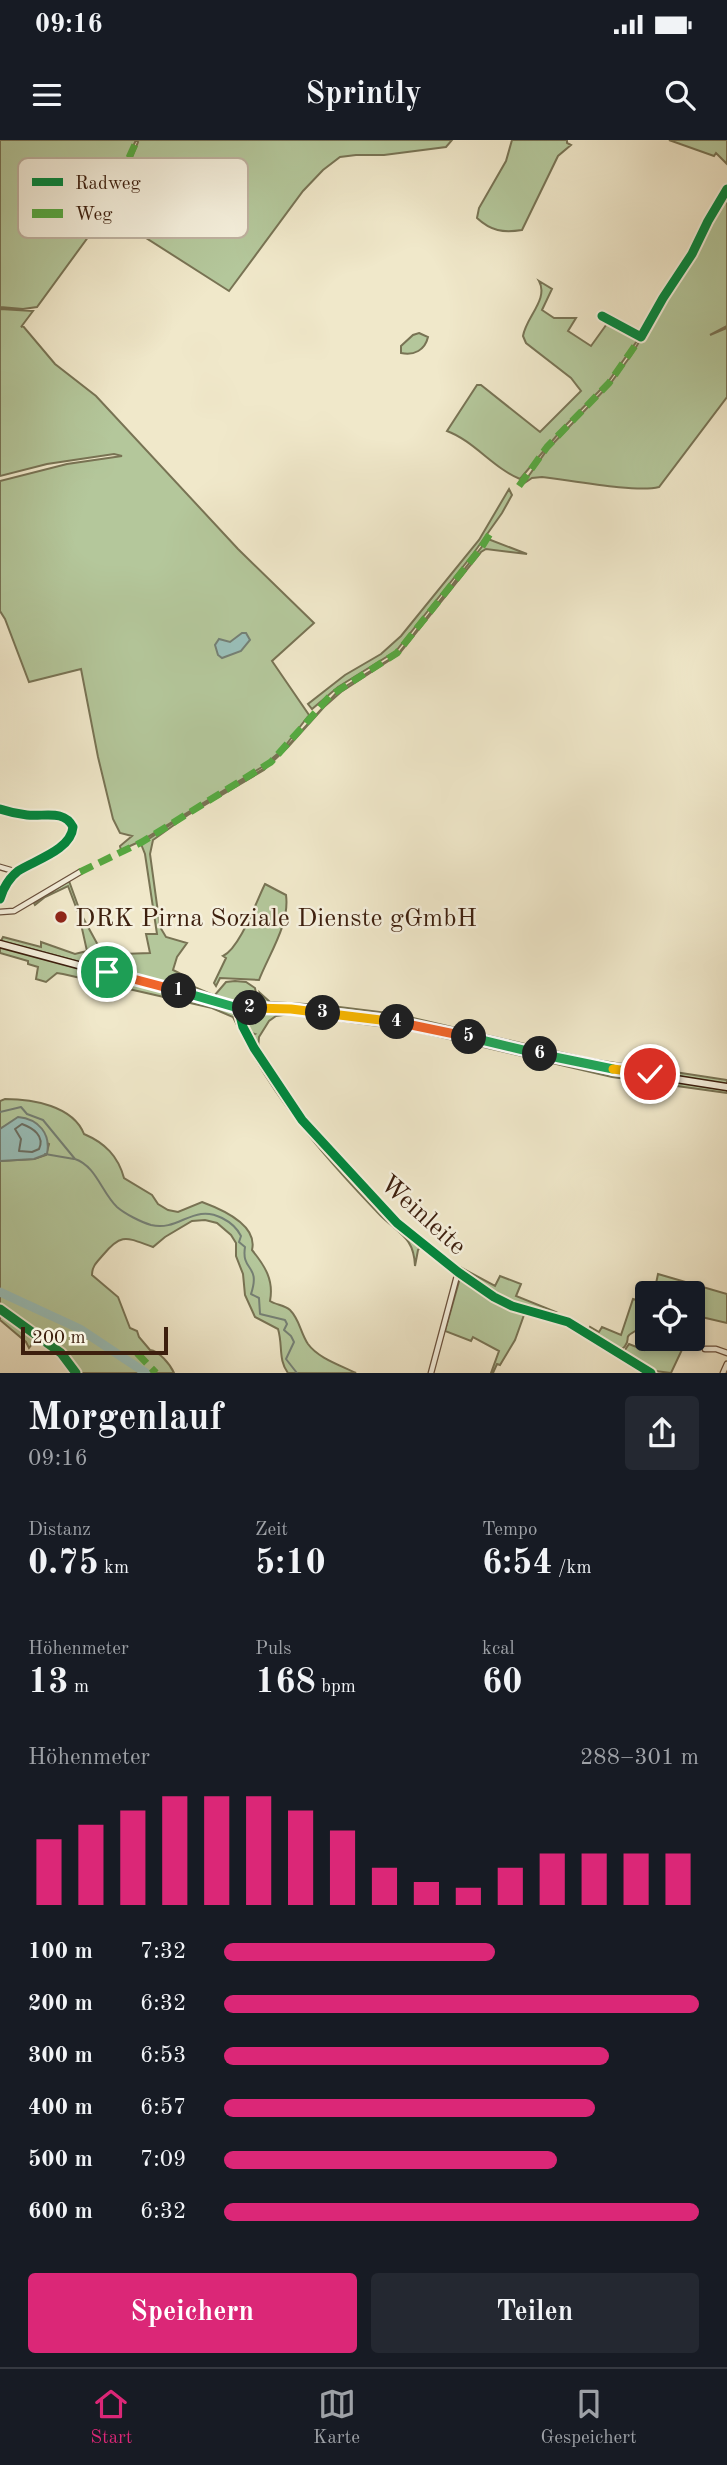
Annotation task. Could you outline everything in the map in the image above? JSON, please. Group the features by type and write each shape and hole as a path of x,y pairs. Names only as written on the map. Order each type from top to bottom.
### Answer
{"main road":[{"path":"0,944 238,1008 291,1009 414,1024 587,1065 727,1087"},
{"name":"Weinleite","path":"238,1008 243,1027 254,1048 302,1119 387,1213 458,1272 494,1297 512,1306 568,1322 651,1373"},
{"path":"0,1309 61,1353 76,1373"}],"street":[{"path":"602,316 641,337 692,254 727,189"},
{"path":"0,809 31,816 60,816 69,820 73,827 71,835 61,845 17,872 0,899"},
{"path":"0,867 17,872"},
{"path":"0,912 13,911 80,872"},
{"name":"Weinleite","path":"431,1373 458,1272"},
{"path":"705,1349 727,1353"},
{"path":"723,1373 727,1364"}],"green space":[{"path":"0,140 136,140 128,158 18,158 18,238 87,238 37,307 0,307"},
{"path":"136,140 452,140 446,147 384,155 340,157 303,191 229,291 146,238 248,238 248,158 132,158 138,142"},
{"path":"512,140 567,140 571,145 558,156 522,230 503,231 487,226 477,218 479,208 506,161"},
{"path":"669,140 727,140 727,164 716,153 714,156"},
{"path":"727,191 727,326 710,335 727,328 727,397 659,487 619,487 542,477 532,478 523,484 547,450 610,384 632,354"},
{"path":"539,281 552,289 542,310 554,318 576,318 568,331 591,346 609,321 639,338 608,382 564,427 520,479 457,435 447,431 477,385 481,385 540,432 581,391 571,378 526,343 523,336 541,295"},
{"path":"0,309 33,311 21,327 23,326 55,364 96,396 238,549 314,623 272,661 309,715 282,750 262,767 141,841 121,850 120,846 132,836 120,833 113,819 81,669 29,682 0,611 0,481 67,464 122,456 114,454 47,464 0,476"},
{"path":"419,333 428,337 422,349 410,354 401,353 401,346"},
{"path":"509,489 512,495 502,513 396,651 338,687 312,709 308,704 345,675 381,654 401,636 479,540"},
{"path":"488,539 527,554 486,549 481,552 399,654 341,692 264,770 188,815 153,840 150,854 160,927 166,937 187,943 177,957 173,970 181,974 178,980 211,994 207,996 1,941 3,937 41,947 41,942 75,954 87,951 79,915 68,886 35,905 34,903 69,881 81,914 99,947 122,948 122,954 150,953 146,934 157,934 145,854 141,844 187,814 263,769 338,691 398,654"},
{"path":"265,884 286,895 286,906 278,939 259,980 220,978 216,986 214,983 226,958 223,956 241,934"},
{"path":"0,946 230,1009 301,1120 385,1215 422,1246 418,1250 415,1266 412,1248 404,1237 380,1215 298,1122 263,1072 233,1017 212,1008 63,974 57,973 46,982 36,979 38,967 28,964 28,961 0,953"},
{"path":"226,982 246,982 255,988 258,1004 256,1006 238,1005 216,999 214,996"},
{"path":"260,993 270,1002 396,1014 590,1059 727,1080 727,1084 565,1058 415,1022 264,1006"},
{"path":"246,1012 292,1012 415,1027 588,1068 713,1087 727,1090 727,1093 612,1077 415,1031 290,1014 276,1016 269,1021 259,1037 258,1049 262,1055 252,1041 255,1034 248,1032 243,1018"},
{"path":"262,1055 298,1109 276,1079"},
{"path":"5,1099 51,1106 71,1117 79,1124 84,1134 110,1151 124,1178 152,1195 158,1204 168,1210 178,1212 202,1202 236,1219 249,1233 252,1250 267,1274 271,1286 270,1301 290,1310 308,1344 317,1353 356,1373 288,1373 283,1363 278,1329 255,1317 245,1295 243,1274 236,1256 236,1243 217,1223 205,1220 192,1221 153,1247 131,1240 120,1240 99,1260 92,1272 92,1275 118,1297 130,1328 137,1331 150,1350 164,1358 174,1373 78,1373 63,1352 0,1306 0,1161 34,1159 46,1155 49,1144 9,1124 0,1129 0,1101"},
{"path":"338,1157 357,1173 355,1176"},
{"path":"438,1250 458,1266 495,1286 500,1276 521,1284 516,1296 556,1312 554,1314 506,1300 475,1282 436,1253"},
{"path":"658,1274 682,1281 657,1281"},
{"path":"460,1278 524,1315 515,1340 493,1373 499,1351 473,1337 471,1341 445,1331"},
{"path":"705,1288 727,1294 727,1323 705,1318"},
{"path":"635,1300 635,1331 628,1336 625,1347 620,1351 589,1329 590,1327 599,1332 602,1327 621,1335"},
{"path":"0,1312 36,1339 29,1348 26,1342 0,1320"},
{"path":"629,1344 635,1346 635,1351 681,1351 671,1373 655,1371 623,1353"}],"water":[{"path":"246,633 250,640 241,651 222,658 218,655 215,645 219,639 230,642"},
{"path":"18,1117 32,1121 42,1129 47,1140 47,1154 34,1159 0,1161 0,1129"}],"waterway":[{"path":"0,1112 21,1107 27,1114 43,1120 75,1159 94,1174 117,1207 138,1220 161,1226 194,1215 212,1214 233,1226 241,1236 239,1242 245,1247 246,1261 254,1278 251,1294 259,1298 260,1314 285,1320 287,1324 284,1330 294,1342 286,1359 297,1373"},
{"path":"45,1154 74,1159"},
{"path":"0,1292 80,1329 146,1373"}],"marked path":[{"path":"129,158 137,140"},
{"path":"519,486 547,447 609,383 641,337"},
{"path":"80,872 142,842 271,762 331,695 397,653 481,548 493,529"},
{"path":"137,1353 156,1373"}],"cycle path":[{"path":"602,316 641,337 692,254 727,189"},
{"path":"0,809 27,815 59,816 69,821 73,827 71,835 59,848 18,871 7,884 0,899"},
{"path":"238,1008 243,1027 254,1048 302,1120 397,1223 494,1297 512,1306 568,1322 651,1373"},
{"path":"0,1309 61,1353 76,1373"}],"place":[{"name":"DRK Pirna Soziale Dienste gGmbH","path":"61,917"}],"route":[{"path":"107,972 238,1008 291,1009 414,1024 587,1065 650,1074"}]}
